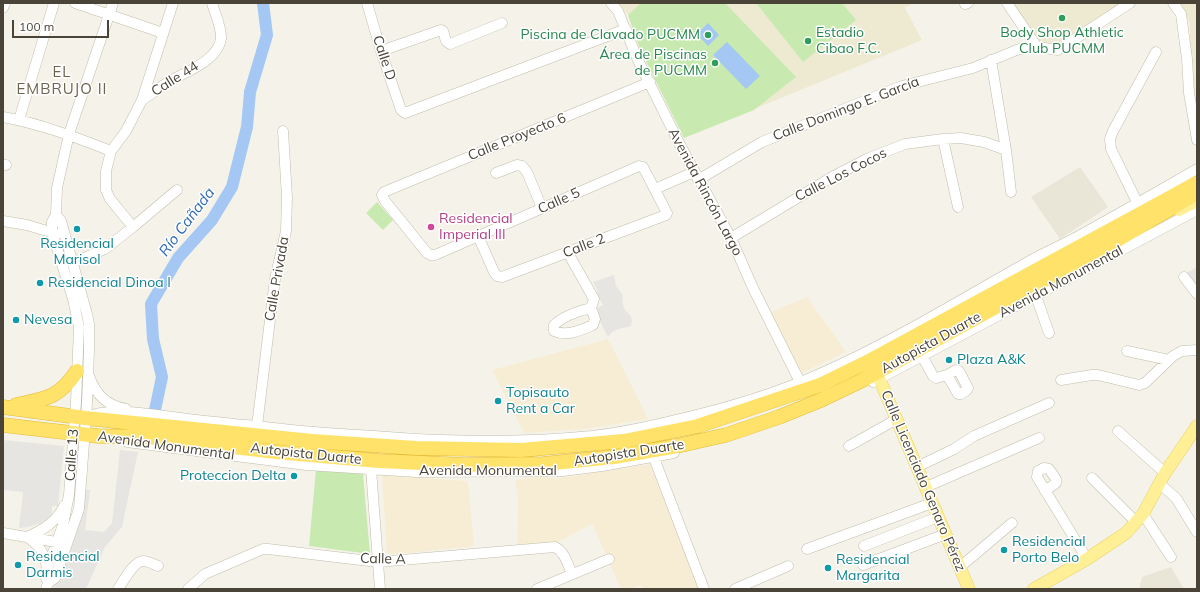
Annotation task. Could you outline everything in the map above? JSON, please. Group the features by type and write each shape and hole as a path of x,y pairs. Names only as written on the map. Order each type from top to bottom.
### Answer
{"highway":[{"name":"Autopista Duarte","path":"3,407 80,417 246,429 416,448 469,443 490,450 521,450 624,441 698,426 820,385 871,360 1197,183"},
{"name":"Autopista Duarte","path":"3,425 79,434 146,437 276,452 379,461 465,465 543,464 614,457 677,446 726,435 779,417 878,376 1197,193"},
{"path":"3,407 26,403 54,395 64,389 83,372"},
{"path":"719,418 738,404 755,407"}],"main road":[{"name":"Autopista Duarte","path":"1154,206 1197,176"},
{"path":"1119,239 1197,201"},
{"name":"Calle Licenciado Genaro Pérez","path":"871,360 969,589"},
{"path":"1034,589 1087,559 1126,533 1139,518 1162,478 1197,426"}],"street":[{"path":"3,8 5,3"},
{"path":"19,120 54,3"},
{"path":"75,3 164,33"},
{"path":"83,372 78,350 79,327 77,315 52,232 52,222 56,215 56,188 69,134 113,3"},
{"path":"142,100 173,3"},
{"name":"Calle 44","path":"133,227 116,208 106,190 106,170 111,151 126,131 142,100 168,82 199,65 210,57 217,49 221,40 221,32 212,3"},
{"name":"Calle D","path":"367,3 402,112 407,112 626,29"},
{"name":"Avenida Rincón Largo","path":"611,3 618,11 637,58 696,176 731,238 752,288 800,382"},
{"path":"1007,3 1037,47"},
{"name":"Calle Domingo E. García","path":"655,189 696,176 767,139 835,114 902,86 973,68 1019,49 1037,47 1058,50 1130,3"},
{"path":"1173,3 1181,14 1188,59 1189,93 1197,140"},
{"path":"382,51 441,30 443,31 446,41 450,44 502,23"},
{"path":"1137,202 1111,149 1110,139 1156,52"},
{"path":"991,60 1006,150 1010,192"},
{"name":"Calle Proyecto 6","path":"384,192 650,82"},
{"path":"3,116 69,134 111,151"},
{"name":"Calle Privada","path":"246,429 275,279 286,231 287,197 283,130"},
{"name":"Calle Los Cocos","path":"731,238 832,177 867,159 905,144 961,138 974,140 1006,150"},
{"path":"943,139 958,207"},
{"path":"496,173 517,165 522,166 542,208"},
{"name":"Calle 5","path":"384,192 382,195 385,201 427,253 435,255 639,166 643,167 655,189"},
{"path":"469,443 594,436 633,430 696,416 738,404 800,382 844,363 875,347 1030,261 1082,234 1197,169"},
{"name":"Calle 2","path":"478,236 494,272 500,277 568,253 666,215 667,213 655,189"},
{"path":"72,263 105,249 176,190"},
{"name":"Avenida Monumental","path":"79,434 196,452 306,465 416,472 547,472 654,458 735,438 795,417 839,398 878,376 922,356 1197,210"},
{"path":"56,215 61,221 64,237 89,324 89,350 83,372"},
{"path":"3,220 27,225 64,237"},
{"path":"568,253 594,300 592,308"},
{"path":"1184,277 1197,294"},
{"path":"1036,296 1049,333"},
{"path":"78,350 89,350"},
{"path":"1060,380 1098,375 1139,385 1145,383 1169,360 1182,351 1197,350"},
{"path":"1127,351 1169,360"},
{"path":"922,356 933,376 936,378 947,375"},
{"name":"Avenida Monumental","path":"83,372 94,388 108,403 119,408 141,413 246,429"},
{"name":"Calle 13","path":"69,495 79,434 83,372"},
{"path":"917,467 954,449 974,436 1049,403"},
{"name":"Avenida Monumental","path":"80,417 102,412 141,413"},
{"path":"849,446 897,419"},
{"path":"1118,431 1162,478 1197,532"},
{"path":"47,586 55,578 79,509 79,434"},
{"path":"926,487 1039,438"},
{"path":"654,458 704,589"},
{"path":"371,469 380,589"},
{"path":"1092,478 1139,518 1171,557"},
{"path":"1045,491 1087,559"},
{"path":"27,537 46,527 61,513 69,495"},
{"path":"47,586 45,575 63,525 69,495"},
{"path":"807,549 932,502"},
{"path":"864,546 938,517"},
{"path":"960,567 1012,523"},
{"path":"3,533 67,544"},
{"path":"863,565 946,534"},
{"path":"27,537 40,548 44,554 47,569"},
{"name":"Calle A","path":"188,589 204,574 263,549 378,562 555,547 563,554 572,574"},
{"path":"537,589 609,559"},
{"path":"118,589 137,563 147,561 158,566"},
{"path":"735,589 788,566"}],"shaded area":[{"path":"618,3 914,3 905,8 922,40 684,138 640,49 628,15"},
{"name":"Body Shop Athletic Club PUCMM","path":"1011,3 1123,3 1059,45 1048,45 1040,42 1034,36"},
{"path":"1177,3 1197,3 1197,127 1189,62 1189,21 1183,9"},
{"path":"1080,167 1108,207 1060,239 1031,197"},
{"path":"1197,267 1197,285 1186,273"},
{"path":"614,275 616,286 623,295 622,302 625,310 630,315 632,320 631,326 612,332 608,337 594,310 603,305 596,292 598,291 593,282"},
{"path":"807,297 846,352 802,373 769,313"},
{"path":"608,339 648,419 586,429 524,433 492,370"},
{"path":"3,440 64,446 58,506 52,506 52,516 40,523 19,528 23,492 3,490"},
{"path":"120,450 138,452 122,527 105,547 86,589 53,589 84,489 90,490 85,530 104,532 112,523"},
{"path":"650,464 699,589 643,589 641,585 630,589 621,589 592,524 558,542 517,545 518,499 515,480 544,475 555,479"},
{"path":"382,475 468,481 474,546 387,554"},
{"path":"1171,567 1184,589 1139,589 1142,577"}],"green space":[{"name":"Área de Piscinas de PUCMM","path":"641,3 725,3 796,77 754,110 684,138 640,49 628,15"},
{"name":"Estadio Cibao F.C.","path":"756,3 842,3 856,20 803,62"},
{"path":"377,202 393,220 383,230 366,213"},
{"path":"316,469 363,474 370,554 309,546"}],"water":[{"name":"Piscina de Clavado PUCMM","path":"708,23 719,35 708,46 697,34"},
{"path":"727,42 760,76 746,89 713,55"}],"waterway":[{"name":"Río Cañada","path":"155,410 162,377 153,339 151,304 178,258 212,220 232,187 247,127 250,92 267,35 263,3"}],"place":[{"name":"Body Shop Athletic Club PUCMM","path":"1062,18"},
{"name":"Piscina de Clavado PUCMM","path":"708,35"},
{"name":"Estadio Cibao F.C.","path":"808,41"},
{"name":"Área de Piscinas de PUCMM","path":"715,63"},
{"name":"Residencial Imperial III","path":"431,227"},
{"name":"Residencial Marisol","path":"77,229"},
{"name":"Residencial Dinoa I","path":"40,283"},
{"name":"Nevesa","path":"16,320"},
{"name":"Plaza A&K","path":"949,360"},
{"name":"Topisauto Rent a Car","path":"498,401"},
{"name":"Proteccion Delta","path":"294,476"},
{"name":"Residencial Porto Belo","path":"1004,550"},
{"name":"Residencial Darmis","path":"18,565"},
{"name":"Residencial Margarita","path":"828,568"}],"district":[{"name":"EL EMBRUJO II","path":"62,80"}]}
